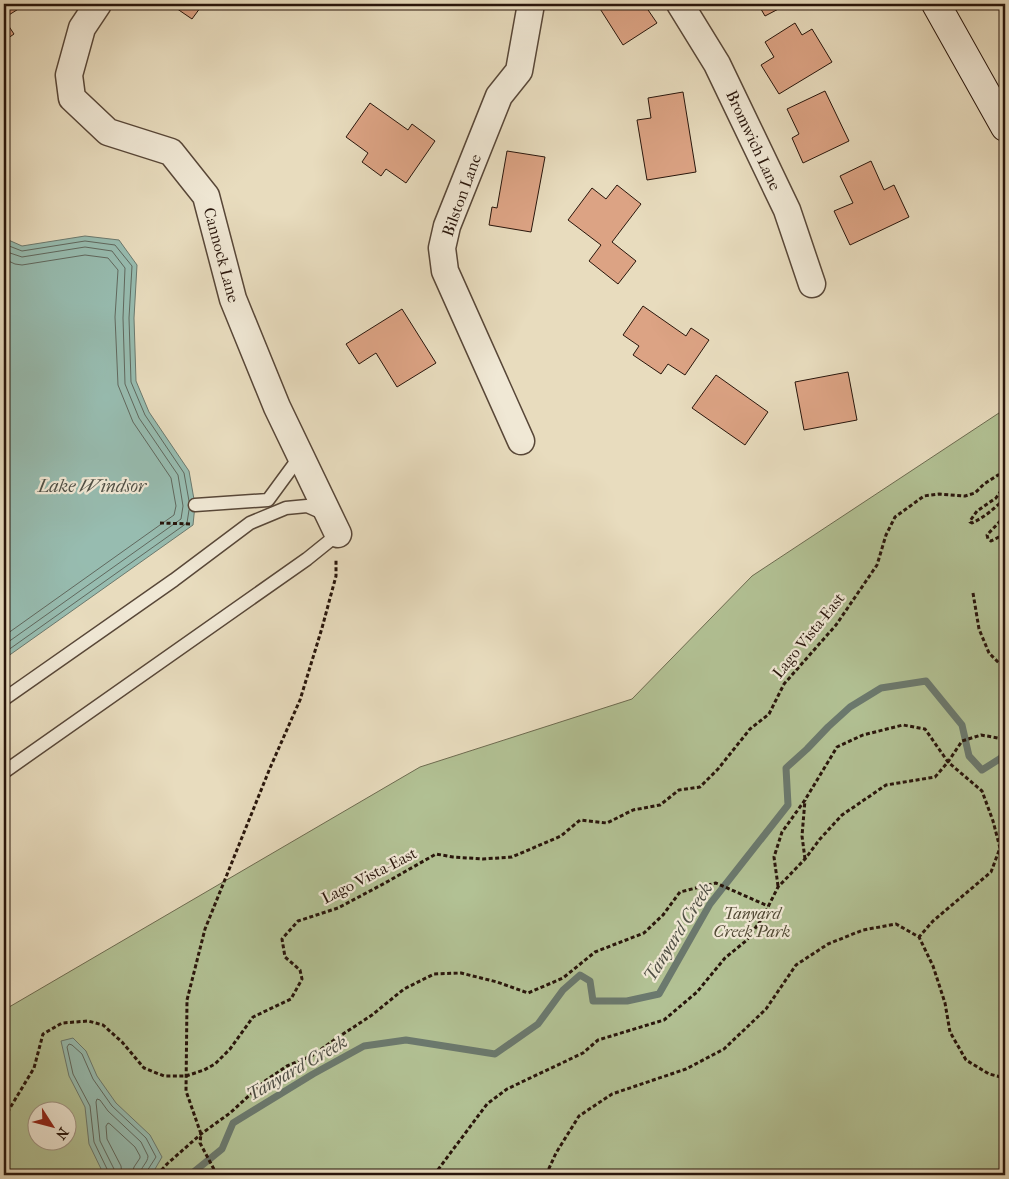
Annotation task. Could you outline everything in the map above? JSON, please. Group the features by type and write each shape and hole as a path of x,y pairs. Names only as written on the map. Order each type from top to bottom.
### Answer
{"main road":[{"path":"936,4 1005,127"}],"street":[{"name":"Cannock Lane","path":"98,4 82,28 69,75 72,98 108,132 171,152 206,196 233,299 277,407 334,525"},
{"name":"Bilston Lane","path":"521,441 445,270 442,248 447,226 499,96 519,70 531,4"},
{"name":"Bromwich Lane","path":"680,4 717,64 774,184 786,210 812,284"}],"lane":[{"path":"195,505 268,500 300,455"},
{"path":"4,699 174,580 250,523 286,508 307,506 334,525 307,559 4,772"}],"path":[{"name":"Lago Vista-East","path":"4,1118 34,1068 43,1034 62,1023 88,1021 103,1025 122,1042 144,1068 164,1076 186,1076 204,1070 215,1064 230,1050 253,1017 291,1000 302,979 300,970 284,957 282,939 298,921 338,908 436,854 483,859 512,857 561,836 580,820 607,823 633,810 660,805 679,790 700,787 718,769 750,730 769,714 784,684 836,625 876,566 886,535 895,517 924,496 939,494 965,496 975,493 984,484 998,475 1003,475 1005,479"},
{"path":"1005,485 996,498 977,511 970,522 981,519 1005,498"},
{"path":"1005,516 987,535 991,541 1005,534"},
{"path":"160,523 200,524"},
{"path":"217,1175 200,1143 201,1134 186,1091 187,1000 206,928 267,776 300,700 336,576 334,525"},
{"path":"973,593 979,628 989,653 1005,669"},
{"path":"778,887 774,857 782,832 805,800 837,747 863,734 903,725 925,729 948,762 982,791 994,821 1000,848 991,872 933,921 919,937"},
{"path":"434,1175 487,1104 507,1089 583,1053 598,1040 664,1020 698,992 725,958 747,940 763,917 778,887 805,859 842,815 886,785 934,777 948,762 962,741 981,735 998,738 1005,732"},
{"path":"805,800 802,836 805,859"},
{"path":"157,1175 201,1134 230,1113 265,1081 287,1066 313,1055 372,1015 404,989 434,974 461,973 497,982 528,993 563,978 595,952 644,933 663,914 680,892 716,883 768,906"},
{"path":"546,1175 556,1153 579,1116 612,1094 686,1069 724,1049 766,1009 796,965 828,944 863,930 896,924 919,937 933,966 945,1003 950,1032 966,1060 989,1074 1005,1078"}],"green space":[{"name":"Tanyard Creek Park","path":"1005,409 1005,1175 4,1175 4,1010 420,767 632,699 752,576"}],"water":[{"name":"Lake Windsor","path":"85,236 119,240 137,265 134,318 136,381 149,412 189,471 195,505 193,525 4,659 4,238 22,246"},
{"path":"73,1038 86,1051 97,1076 116,1103 150,1135 162,1157 150,1175 104,1175 89,1144 85,1107 69,1076 61,1041"}],"building":[{"path":"4,4 17,4 20,8 4,18"},
{"path":"170,4 203,4 192,19"},
{"path":"597,4 644,4 657,23 623,45"},
{"path":"758,4 788,4 765,16"},
{"path":"4,19 14,34 4,41"},
{"path":"795,23 802,35 812,29 832,62 779,94 761,65 774,57 765,42"},
{"path":"825,91 849,141 803,163 792,138 799,134 787,109"},
{"path":"683,92 696,172 647,180 637,120 651,118 648,98"},
{"path":"370,103 408,130 412,124 435,141 406,183 386,169 381,176 362,162 368,153 346,137"},
{"path":"507,151 545,157 531,232 489,225 492,207 497,208"},
{"path":"871,161 884,190 894,185 909,217 850,245 834,211 853,203 840,176"},
{"path":"617,185 641,204 612,242 636,261 618,284 589,261 601,245 568,220 592,188 606,199"},
{"path":"643,306 686,336 691,328 709,340 685,375 668,364 661,374 633,355 639,346 623,335"},
{"path":"402,309 436,363 397,387 376,353 359,364 346,344"},
{"path":"848,372 857,420 804,430 795,382"},
{"path":"716,375 768,412 745,445 692,408"}],"waterway":[{"name":"Tanyard Creek","path":"190,1175 222,1149 233,1123 313,1074 364,1046 406,1040 495,1054 538,1024 563,990 580,975 590,981 593,1001 627,1001 659,994 710,904 788,805 786,768 850,707 881,688 926,681 962,725 969,756 982,770 1001,758 1005,751"}]}
